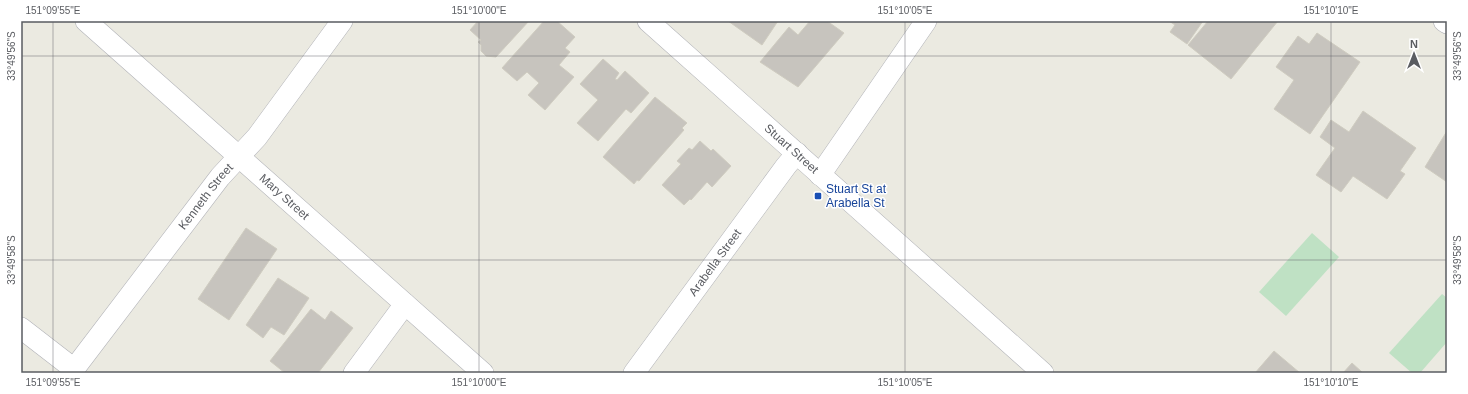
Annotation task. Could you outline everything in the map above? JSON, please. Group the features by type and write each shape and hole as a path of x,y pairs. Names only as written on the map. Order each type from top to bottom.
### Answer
{"street":[{"name":"Mary Street","path":"86,21 483,373"},
{"name":"Kenneth Street","path":"73,371 220,177 257,137 342,21"},
{"name":"Stuart Street","path":"648,21 1043,373"},
{"path":"820,175 926,21"},
{"name":"Arabella Street","path":"634,373 786,166 797,154"},
{"path":"354,373 405,304"},
{"path":"21,328 73,371"}],"green space":[{"path":"1312,233 1339,257 1286,316 1259,292"},
{"path":"1442,294 1447,298 1447,342 1420,373 1412,373 1389,353"}],"building":[{"path":"478,21 529,21 496,57 486,56 481,51 481,45 478,42 481,40 470,30"},
{"path":"544,21 557,21 575,37 565,48 570,52 559,65 574,77 545,110 528,95 539,83 527,72 517,81 502,68"},
{"path":"728,21 778,21 762,45"},
{"path":"810,21 827,21 844,33 798,87 760,62 789,27 798,35"},
{"path":"1169,21 1203,21 1187,44 1170,32 1175,25"},
{"path":"1208,21 1278,21 1231,79 1188,45"},
{"path":"1317,33 1360,62 1310,134 1274,109 1294,80 1276,67 1298,36 1309,44"},
{"path":"603,59 619,73 615,79 617,80 625,71 649,93 631,113 626,109 598,141 577,123 598,100 580,84"},
{"path":"655,97 687,123 682,128 684,130 639,181 637,180 634,184 603,157"},
{"path":"1363,111 1416,148 1400,171 1405,174 1387,199 1353,176 1341,192 1316,175 1335,148 1320,137 1331,120 1349,132"},
{"path":"1447,131 1447,182 1425,167"},
{"path":"700,141 711,151 713,149 731,166 712,187 707,182 691,200 690,199 684,205 662,185 681,164 677,161 689,148 692,150"},
{"path":"246,228 277,249 229,320 198,299"},
{"path":"278,278 309,298 284,335 271,327 263,338 246,325"},
{"path":"311,309 325,320 331,311 353,328 318,373 285,373 270,361"},
{"path":"1274,351 1300,373 1255,373"},
{"path":"1352,363 1363,373 1343,373"}],"place":[{"name":"Stuart St at Arabella St","path":"818,196"}]}
